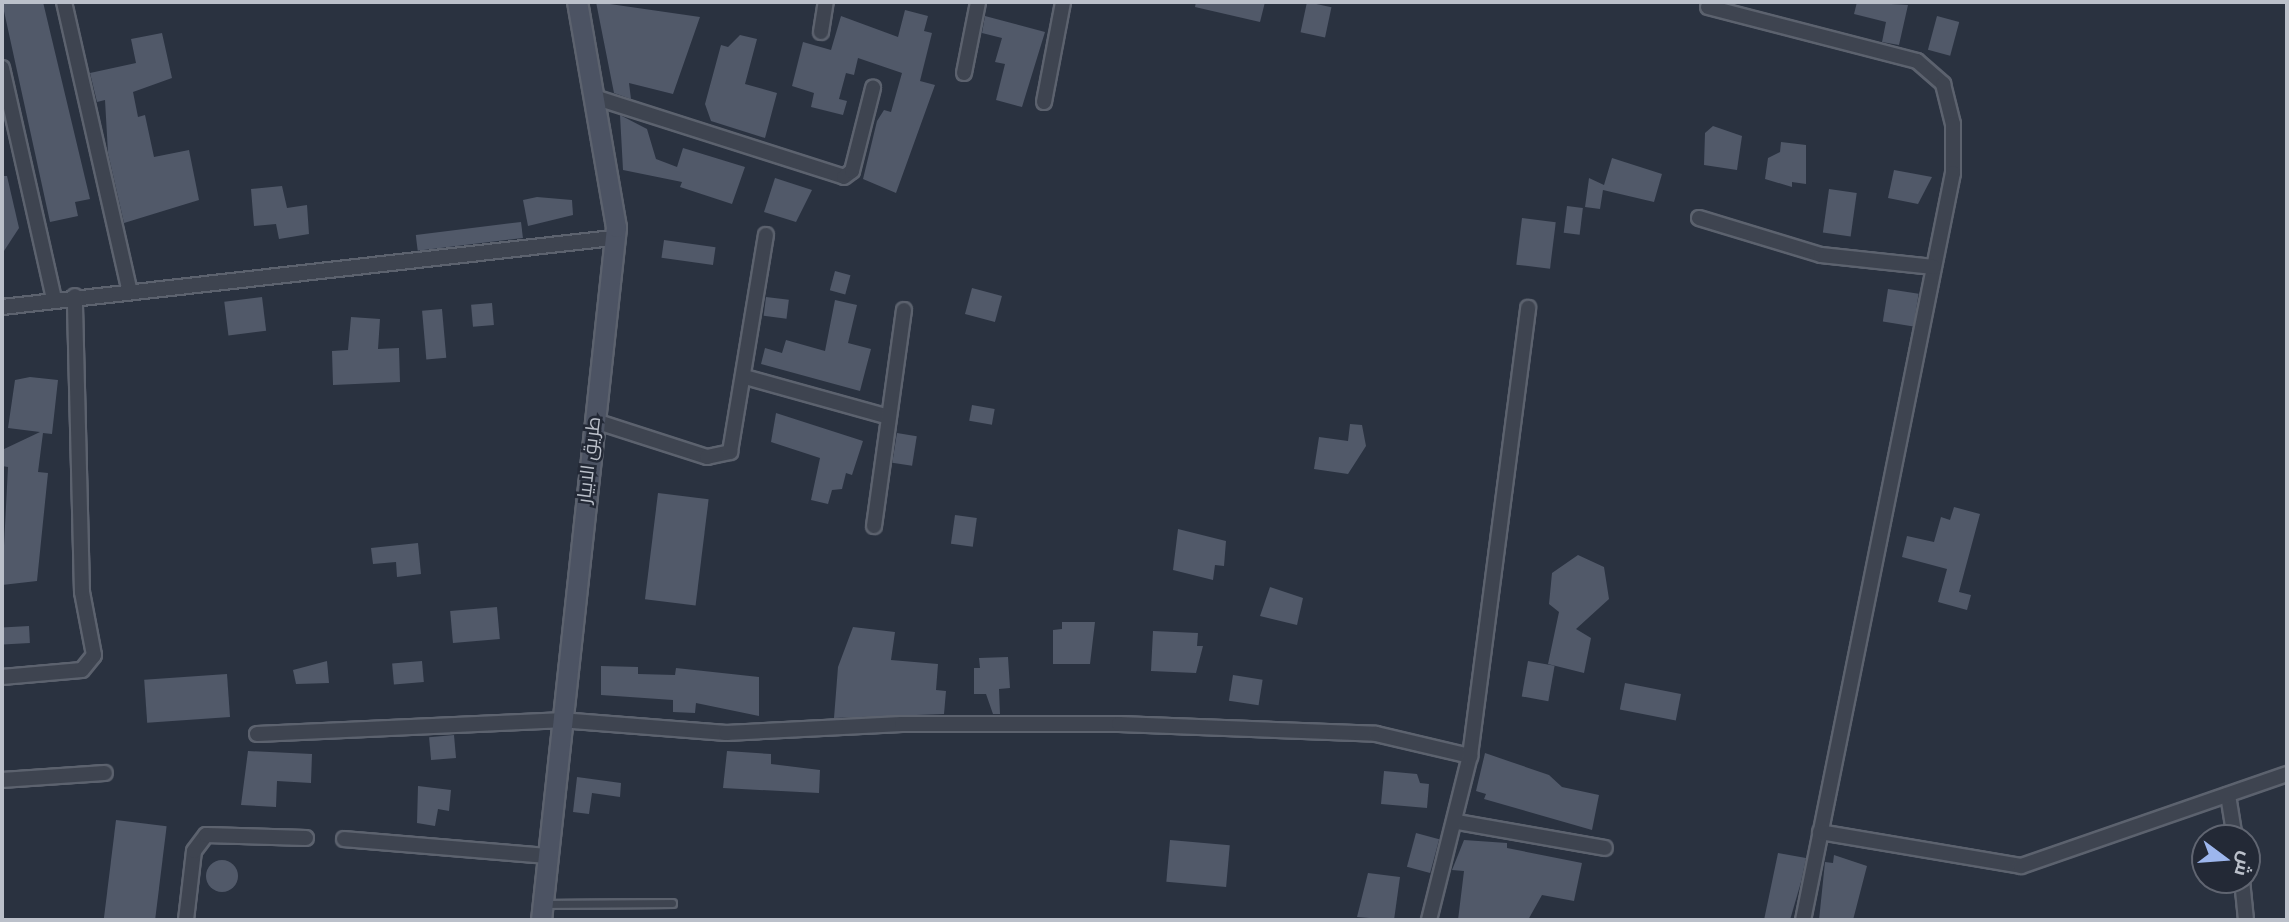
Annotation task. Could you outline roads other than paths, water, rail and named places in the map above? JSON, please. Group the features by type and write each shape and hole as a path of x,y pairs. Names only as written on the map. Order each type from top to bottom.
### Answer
{"main road":[{"name":"طريق الابيار","path":"541,912 560,720 595,421 612,238 616,227 577,2"}],"street":[{"path":"64,2 129,289"},
{"path":"821,32 826,2"},
{"path":"964,73 978,2"},
{"path":"1044,102 1063,2"},
{"path":"1708,7 1930,68 1950,104 1954,145 1933,267 1803,920"},
{"path":"2,68 54,299"},
{"path":"594,97 844,177 852,171 873,88"},
{"path":"1699,218 1821,255 1933,267"},
{"path":"595,421 669,447 724,456 736,442 766,235"},
{"path":"2,313 2,307 129,289 612,238"},
{"path":"2,677 82,670 94,655 81,582 75,296"},
{"path":"1429,920 1458,822 1470,756 1528,309"},
{"path":"874,526 904,310"},
{"path":"745,377 889,417"},
{"path":"257,734 560,720 726,733 902,724 1327,731 1410,738 1470,756"},
{"path":"2,780 104,773"},
{"path":"1820,832 2021,866 2287,774"},
{"path":"2228,795 2233,824"},
{"path":"1458,822 1605,848"},
{"path":"186,920 194,851 206,835 306,838"},
{"path":"344,839 546,856"},
{"path":"2243,894 2246,920"}],"lane":[{"path":"541,912 672,903"}]}
